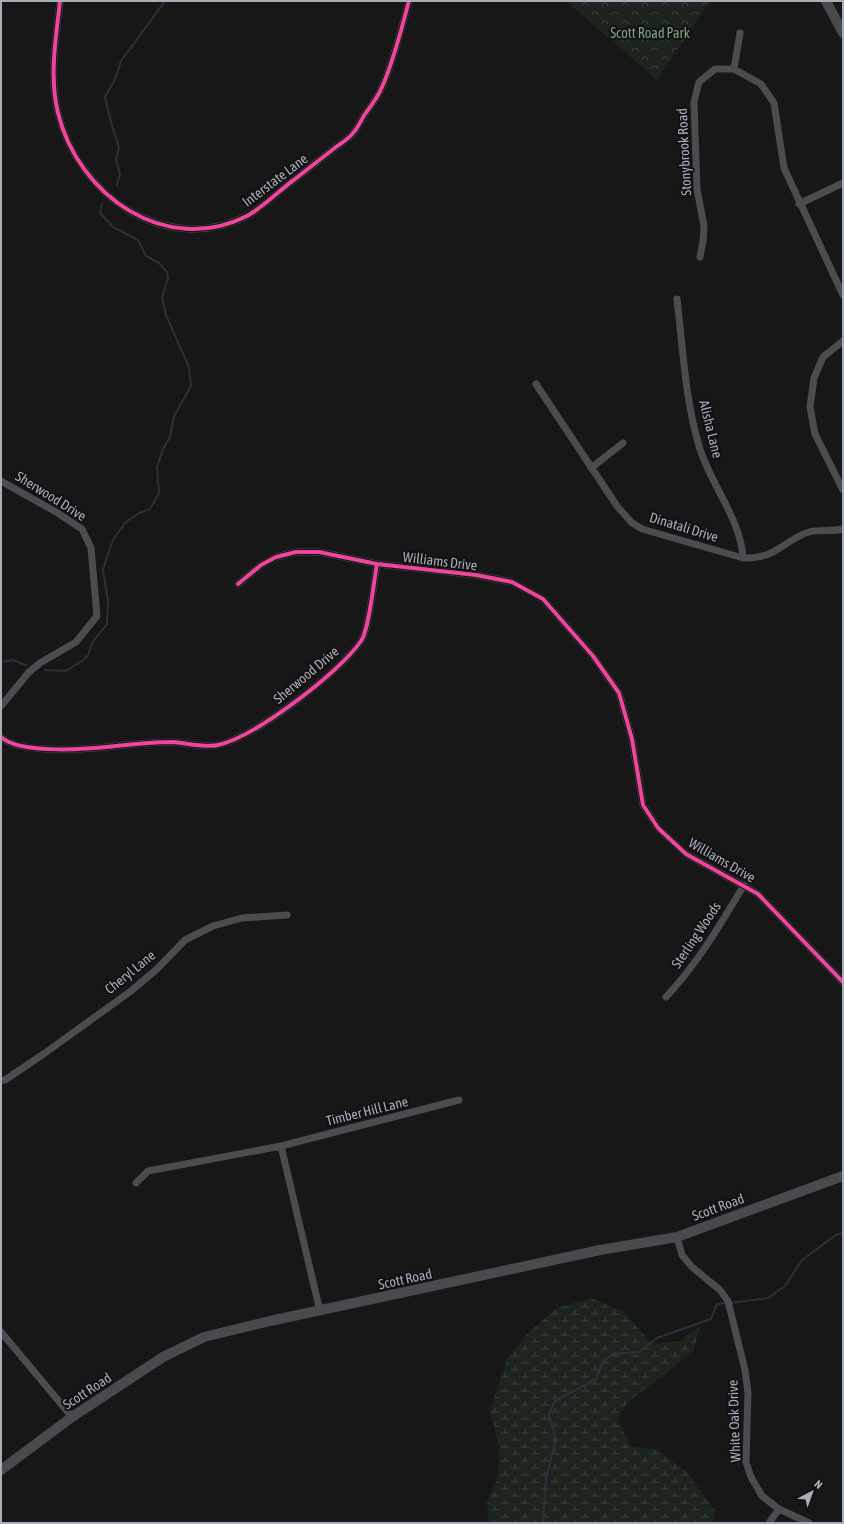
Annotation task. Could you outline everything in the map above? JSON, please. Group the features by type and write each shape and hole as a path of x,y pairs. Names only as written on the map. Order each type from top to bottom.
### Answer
{"main road":[{"path":"826,1 843,33"},
{"name":"Scott Road","path":"1,1470 72,1417 163,1357 204,1337 600,1250 678,1237 843,1176"}],"street":[{"name":"Interstate Lane","path":"60,1 53,75 58,113 70,147 91,179 116,202 129,211 159,224 191,230 223,225 247,216 353,134 382,88 394,54 409,1"},
{"path":"740,33 734,69 761,84 774,103 784,168 799,204 843,295"},
{"name":"Stonybrook Road","path":"700,257 704,226 697,189 694,102 699,82 715,69 734,69"},
{"path":"799,204 843,183"},
{"name":"Alisha Lane","path":"677,299 692,419 710,476 740,535 743,558"},
{"path":"843,341 823,357 814,378 810,407 815,434 843,490"},
{"name":"Dinatali Drive","path":"536,384 617,506 631,522 642,529 743,558 758,558 773,553 793,539 810,532 832,532 843,529"},
{"path":"591,468 623,443"},
{"name":"Sherwood Drive","path":"1,481 56,512 82,529 91,548 97,616 76,642 40,663 29,672 1,706"},
{"name":"Williams Drive","path":"238,584 261,565 276,556 296,552 319,552 377,564 476,575 512,582 543,599 593,656 619,693 632,739 642,805 658,828 686,854 758,894 773,907 843,982"},
{"name":"Sherwood Drive","path":"1,737 6,741 34,748 80,751 172,742 218,745 245,734 293,704 335,668 362,640 368,619 377,564"},
{"name":"Sterling Woods","path":"666,997 683,979 705,950 744,885"},
{"name":"Cheryl Lane","path":"1,1080 5,1080 45,1053 131,991 157,969 185,940 213,926 242,918 287,915"},
{"name":"Timber Hill Lane","path":"136,1184 148,1171 280,1146 459,1100"},
{"path":"280,1146 320,1311"},
{"name":"White Oak Drive","path":"678,1237 682,1255 692,1267 720,1290 728,1304 745,1370 748,1393 746,1462 751,1477 762,1496 779,1509 806,1523"},
{"path":"1,1332 72,1417"},
{"path":"769,1523 779,1509"}],"green space":[{"name":"Scott Road Park","path":"566,1 710,1 657,80"},
{"path":"591,1298 624,1312 651,1343 679,1342 701,1325 693,1352 628,1402 617,1419 631,1446 658,1450 687,1472 715,1511 713,1523 489,1523 487,1503 498,1476 499,1445 490,1412 507,1358 527,1334 557,1308"}],"waterway":[{"path":"117,185 120,174 116,160 119,147 105,97 115,79 121,61 165,1"},
{"path":"45,670 66,671 83,660 88,655 92,643 107,624 108,601 103,570 107,557 114,538 125,523 139,513 150,509 159,493 157,467 163,449 170,437 174,416 191,386 189,367 166,315 162,298 168,278 167,272 159,263 146,256 138,240 113,227 100,213 102,204"},
{"path":"1,662 13,660 26,665"},
{"path":"731,1303 768,1298 785,1286 802,1260 836,1235 843,1233"},
{"path":"543,1523 546,1478 556,1440 549,1415 555,1401 596,1379 603,1362 612,1354 639,1352 657,1338 711,1319 717,1304 726,1303"}],"cycle path":[{"path":"60,1 55,43 54,85 58,113 68,143 84,169 105,192 129,211 156,223 186,229 216,227 247,216 258,209 351,135 382,87 394,56 409,1"},
{"path":"238,584 261,565 276,557 296,552 319,552 377,564 476,575 512,582 543,599 593,656 619,693 632,739 643,805 658,828 686,854 758,894 843,982"},
{"path":"1,737 10,743 39,749 73,749 166,742 213,746 234,740 253,730 296,702 335,669 361,641 369,616 377,564"}]}
